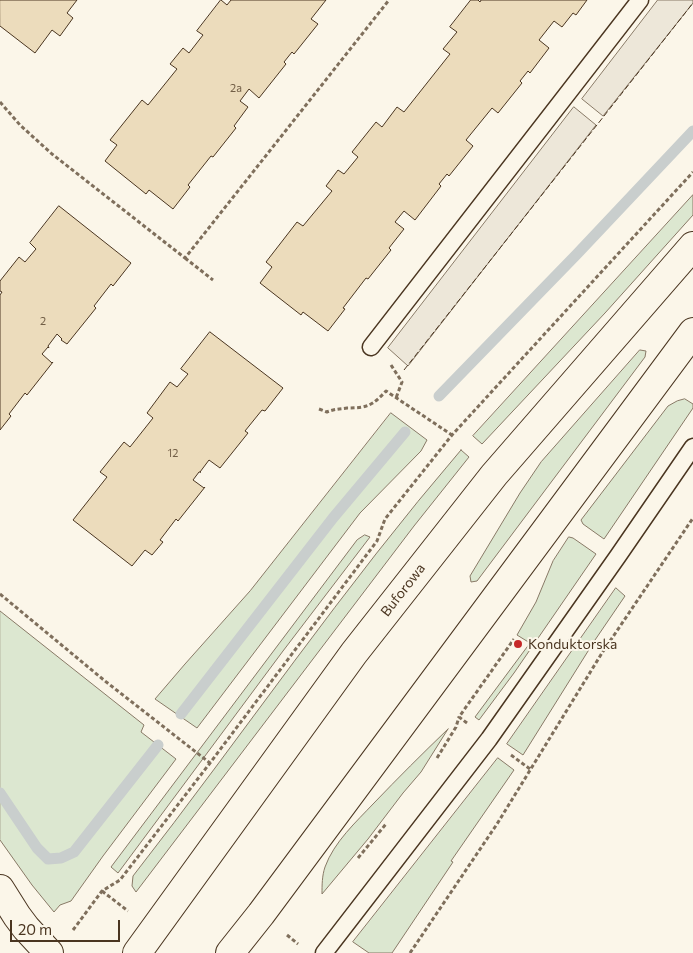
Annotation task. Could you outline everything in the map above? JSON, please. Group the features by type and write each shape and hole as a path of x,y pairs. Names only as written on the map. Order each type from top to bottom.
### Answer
{"main road":[{"name":"Buforowa","path":"137,953 354,653 494,475 693,246"},
{"path":"230,953 693,332"},
{"path":"0,889 26,928 49,953"}],"lane":[{"path":"371,347 640,0"},
{"path":"324,953 490,739 693,446"}],"path":[{"path":"185,258 389,0"},
{"path":"0,102 20,125 52,154 213,280"},
{"path":"73,929 102,891 120,880 210,763 377,541 385,519 452,435 693,172"},
{"path":"319,409 327,412 333,409 362,408 376,402 386,391 452,435"},
{"path":"410,953 497,824 602,653 693,518"},
{"path":"0,594 105,681 210,763"},
{"path":"434,763 456,727 459,716"},
{"path":"358,858 387,822"},
{"path":"102,891 129,911"},
{"path":"283,932 304,948"}],"green space":[{"path":"693,195 693,215 605,313 482,444 473,436"},
{"path":"640,350 646,351 645,357 477,581 471,582 470,576 541,462"},
{"path":"685,399 693,404 693,408 604,539 583,524 581,520 668,406"},
{"path":"391,413 427,440 421,451 360,513 197,728 155,699 250,591"},
{"path":"461,450 469,457 414,526 136,892 132,886 133,876 335,607"},
{"path":"365,535 370,537 118,873 111,867 357,540"},
{"path":"569,537 596,554 514,673 479,720 475,717 530,643 517,635 536,602 553,561"},
{"path":"616,588 625,596 523,755 507,744"},
{"path":"0,611 144,725 141,732 176,759 71,901 60,905 54,912 0,840"},
{"path":"448,729 421,772 322,894 325,867 340,841 353,825"},
{"path":"498,758 514,770 451,861 453,862 392,953 369,953 353,942"}],"shaded area":[{"path":"658,0 693,0 693,3 603,116 582,99"},
{"path":"574,107 596,125 408,366 388,348"}],"building":[{"path":"0,0 77,0 67,13 73,18 60,36 52,30 35,53 0,26"},
{"path":"221,0 227,5 231,0 326,0 311,19 318,24 294,54 292,52 284,62 286,64 259,98 249,89 240,101 248,107 234,126 236,128 188,185 190,187 173,209 149,190 146,194 105,161 117,145 110,140 142,100 148,105 177,69 170,64 183,48 189,53 203,35 197,31"},
{"path":"471,0 478,0 480,2 481,0 587,0 576,15 573,13 562,27 554,21 539,40 549,48 530,73 528,71 520,81 522,83 498,113 492,108 466,140 473,146 449,176 447,174 439,184 441,186 415,220 404,211 395,222 404,229 389,248 391,250 368,279 366,278 328,331 303,312 301,315 260,283 272,267 266,262 297,222 303,226 332,191 326,186 338,170 344,174 358,157 352,152 376,122 382,127 397,107 404,112 450,54 443,49 457,32 450,27"},
{"path":"59,206 131,263 113,286 111,284 94,306 96,308 67,344 57,334 48,346 49,348 42,354 53,362 27,395 25,393 9,414 11,416 0,430 0,295 2,292 0,291 0,281 19,257 25,262 36,249 30,243"},
{"path":"210,332 283,388 265,411 262,410 245,431 248,433 220,468 209,460 193,480 205,487 178,521 176,519 160,540 163,542 152,555 145,550 132,566 73,520 107,477 100,472 124,442 130,447 153,418 147,413 170,382 177,387 188,374 181,369"}],"waterway":[{"path":"439,396 693,131"},
{"path":"181,714 333,518 405,432"},
{"path":"0,793 37,848 48,859 61,858 74,852 158,745"}],"fence":[{"path":"404,370 693,3"}],"place":[{"name":"Konduktorska","path":"518,644"}]}
